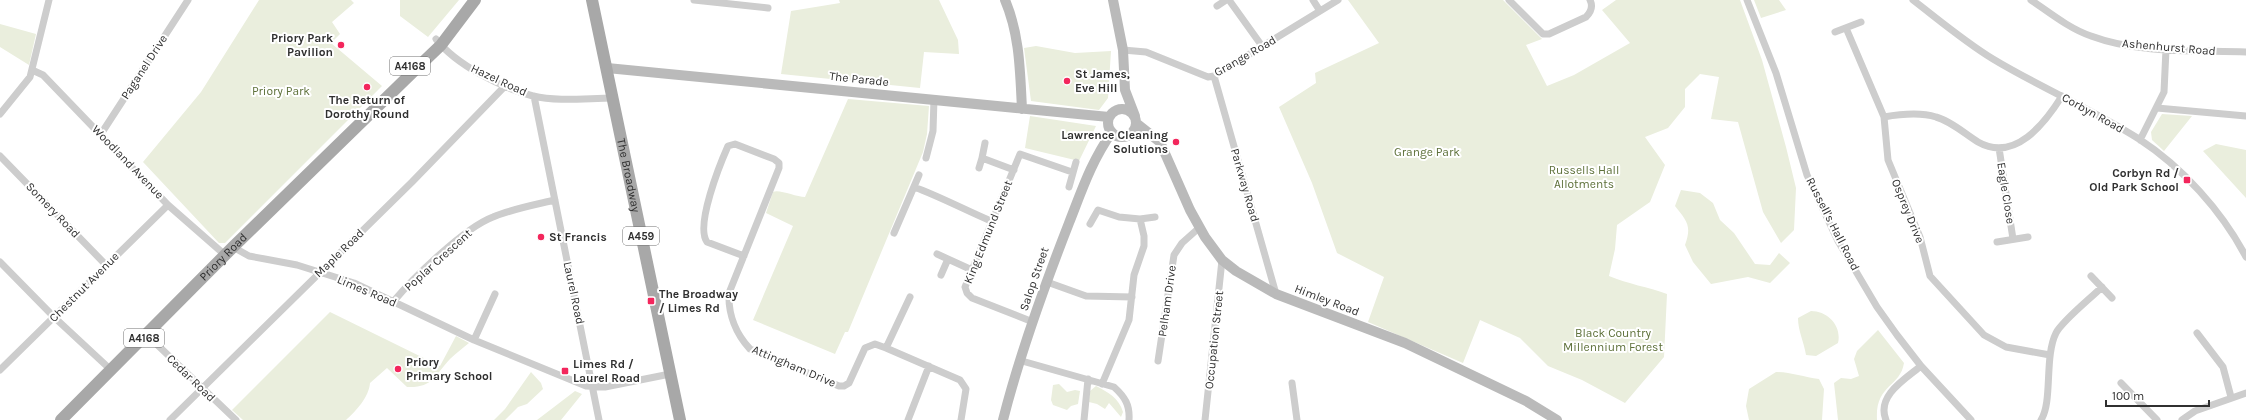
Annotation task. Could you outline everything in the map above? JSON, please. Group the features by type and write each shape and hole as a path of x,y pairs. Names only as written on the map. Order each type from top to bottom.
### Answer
{"main road":[{"name":"Priory Road","path":"386,96 393,84 420,56 438,42 467,0"},
{"name":"Priory Road","path":"62,420 229,251 386,96 396,90 476,0"},
{"name":"The Broadway","path":"592,0 680,420"},
{"path":"1005,0 1014,27 1018,46 1022,110"},
{"path":"1113,0 1123,50 1125,90 1134,123 1126,136 1115,134 1109,127 1109,117 1119,109 1125,90"},
{"name":"The Parade","path":"607,68 934,99 1022,110 1109,117"},
{"path":"1119,109 1128,110 1134,123"},
{"name":"Himley Road","path":"1134,123 1153,135 1160,142 1190,210 1200,228 1222,260 1248,280 1276,294 1405,343 1526,401 1557,420"},
{"name":"Salop Street","path":"1003,420 1047,282 1092,163 1099,151 1115,134"}],"street":[{"path":"0,114 30,77 49,0"},
{"name":"Paganel Drive","path":"101,134 188,0"},
{"path":"694,0 768,8"},
{"path":"1217,6 1226,0"},
{"path":"1229,0 1262,46"},
{"path":"1313,0 1320,10"},
{"name":"Grange Road","path":"1123,50 1146,52 1208,76 1214,76 1338,0"},
{"path":"1509,0 1543,34 1549,34 1586,17 1590,13 1590,0"},
{"name":"Russell's Hall Road","path":"1747,0 1776,73 1807,175 1838,241 1877,307 1921,366 1971,420"},
{"name":"Corbyn Road","path":"1913,0 1992,59 2140,140 2194,186 2216,210 2239,242 2246,257"},
{"name":"Ashenhurst Road","path":"2031,0 2066,23 2091,36 2131,45 2166,49 2246,52"},
{"path":"1835,32 1861,22"},
{"name":"Osprey Drive","path":"1846,28 1884,116 1888,160 1920,237 1930,276 1984,335 2006,347 2050,355"},
{"name":"Hazel Road","path":"438,42 473,70 506,86 534,96 613,98"},
{"path":"2140,140 2164,92 2166,49"},
{"name":"Woodland Avenue","path":"32,70 43,75 168,205 229,251"},
{"name":"Parkway Road","path":"1214,76 1276,294"},
{"name":"Maple Road","path":"170,420 412,182 506,86"},
{"name":"Laurel Road","path":"534,96 594,388 599,420"},
{"path":"1884,116 1918,114 1937,117 1988,147 2007,148 2028,137 2048,117 2062,96"},
{"path":"926,158 933,131 934,99"},
{"path":"2157,108 2246,116"},
{"path":"978,168 985,143"},
{"name":"Attingham Drive","path":"744,256 707,242 702,232 714,179 728,146 735,144 774,159 779,163 779,168 744,256 729,293 729,304 739,334 750,349 844,386 849,383 865,348 875,344 960,380 966,389 961,420"},
{"name":"Eagle Close","path":"1999,148 2013,239"},
{"name":"King Edmund Street","path":"1034,322 972,298 967,293 965,287 1020,154 1072,172"},
{"name":"Somery Road","path":"0,156 106,265"},
{"path":"982,158 1014,170"},
{"path":"1069,187 1076,162"},
{"path":"894,233 919,175"},
{"path":"914,187 944,198 963,210 991,221"},
{"name":"Poplar Crescent","path":"393,302 405,287 469,230 492,217 555,200"},
{"name":"Chestnut Avenue","path":"1,368 168,205"},
{"path":"1090,224 1098,210 1119,217 1140,219 1155,217"},
{"path":"1102,384 1129,320 1134,275 1144,246 1144,236 1140,219"},
{"name":"Pelham Drive","path":"1158,361 1174,255 1182,243 1200,228"},
{"name":"Eagle Close","path":"1997,242 2028,237"},
{"name":"Limes Road","path":"229,251 297,265 354,283 474,340 576,383 594,388 670,374"},
{"path":"937,254 972,270"},
{"path":"941,275 948,259"},
{"name":"Occupation Street","path":"1205,420 1222,260"},
{"path":"0,262 54,317 111,370"},
{"path":"2091,276 2112,298"},
{"path":"1047,282 1086,296 1132,298"},
{"path":"2041,420 2045,409 2050,355 2056,331 2102,287"},
{"path":"474,340 494,294"},
{"path":"886,348 910,297"},
{"path":"2198,333 2223,367 2231,397"},
{"name":"Cedar Road","path":"147,335 236,420"},
{"path":"1022,361 1114,387 1124,397 1130,410 1129,420"},
{"path":"908,420 929,366"},
{"path":"1886,420 1884,406 1889,394 1921,366"},
{"path":"1084,420 1088,379"},
{"path":"1292,383 1297,420"},
{"path":"2121,383 2157,420"},
{"path":"2182,420 2195,411 2231,397 2246,393"}],"green space":[{"name":"Priory Park","path":"259,0 351,0 354,3 332,22 340,34 331,43 382,86 225,243 219,243 143,162 201,92"},
{"path":"400,0 459,0 428,37 400,16"},
{"path":"839,0 939,0 958,40 959,54 924,52 920,88 781,74 791,11 840,3"},
{"path":"1348,0 1503,0 1542,39 1526,45 1547,86 1574,75 1630,43 1602,10 1616,0 1740,0 1762,60 1796,188 1794,230 1781,243 1763,212 1738,122 1711,119 1719,77 1700,74 1685,89 1685,107 1668,128 1645,137 1665,165 1650,202 1617,225 1615,249 1609,276 1667,294 1664,357 1625,403 1582,380 1548,366 1520,338 1480,320 1463,363 1368,322 1384,277 1337,253 1312,183 1279,107 1316,83 1315,73 1379,43"},
{"path":"1754,0 1779,0 1786,10 1761,18"},
{"path":"0,24 36,34 29,65 0,47"},
{"path":"1036,46 1075,53 1111,51 1108,98 1099,110 1031,101 1024,48"},
{"path":"848,99 929,106 927,134 923,152 848,332 845,332 835,354 753,320 793,226 766,213 773,192 776,191 805,197"},
{"path":"2162,114 2192,116 2164,151 2152,140 2151,132"},
{"path":"1030,116 1096,126 1079,161 1025,148"},
{"path":"2216,144 2246,150 2246,198 2203,151"},
{"path":"1681,190 1700,193 1713,203 1720,220 1734,233 1755,264 1770,265 1779,253 1790,263 1770,283 1748,277 1711,284 1693,262 1685,245 1688,233 1687,224 1675,206"},
{"path":"1811,311 1828,317 1836,325 1839,337 1838,343 1816,356 1806,355 1798,323 1798,318"},
{"path":"330,312 440,366 456,336 469,343 450,359 432,380 416,387 407,387 387,368 370,383 365,398 358,408 346,420 243,420 232,410"},
{"path":"1878,330 1904,363 1902,371 1880,399 1877,408 1877,420 1838,420 1834,383 1841,378 1851,379 1859,376 1854,359 1857,351"},
{"path":"531,372 541,383 543,389 527,404 518,407 505,420 494,420 505,409"},
{"path":"1776,372 1819,379 1824,389 1822,420 1749,420 1746,406 1749,389"},
{"path":"1059,384 1067,392 1075,390 1080,391 1078,404 1071,406 1067,410 1053,405 1051,400 1053,385"},
{"path":"1096,386 1109,393 1116,399 1123,412 1121,417 1109,403 1105,409 1097,404 1089,402 1090,391"},
{"path":"575,391 582,394 561,420 537,420"}],"place":[{"name":"Priory Park Pavilion","path":"341,45"},
{"name":"St James, Eve Hill","path":"1067,81"},
{"name":"The Return of Dorothy Round","path":"367,87"},
{"name":"Lawrence Cleaning Solutions","path":"1176,142"},
{"name":"Corbyn Rd / Old Park School","path":"2187,180"},
{"name":"St Francis","path":"541,237"},
{"name":"The Broadway / Limes Rd","path":"651,301"},
{"name":"Priory Primary School","path":"398,369"},
{"name":"Limes Rd / Laurel Road","path":"565,371"}],"park label":[{"name":"Grange Park","path":"1427,152"},
{"name":"Russells Hall Allotments","path":"1584,177"},
{"name":"Black Country Millennium Forest","path":"1613,340"}]}
